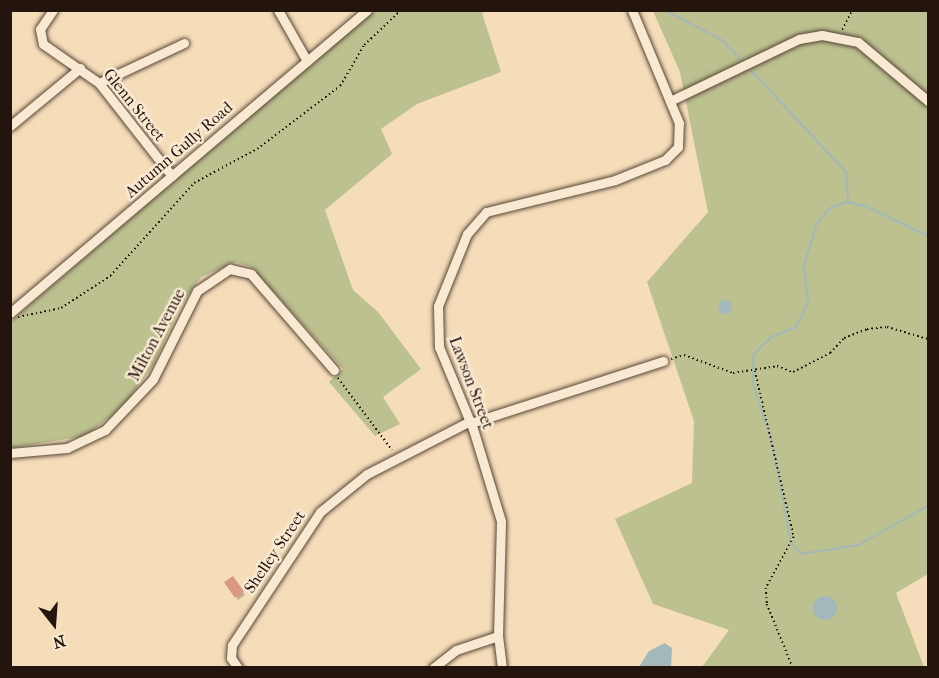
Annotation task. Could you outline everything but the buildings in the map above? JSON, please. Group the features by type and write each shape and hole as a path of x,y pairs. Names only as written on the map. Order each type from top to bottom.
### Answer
{"street":[{"name":"Glenn Street","path":"53,10 40,37 99,82 172,176"},
{"path":"278,10 307,60"},
{"name":"Autumn Gully Road","path":"10,315 367,10"},
{"name":"Lawson Street","path":"502,668 498,636 501,521 471,422 442,357 436,326 441,295 472,226 495,209 590,188 664,160 681,136 670,101 632,10"},
{"path":"670,101 799,39 841,35 858,42 928,101"},
{"path":"99,82 184,43"},
{"path":"10,126 80,68"},
{"name":"Milton Avenue","path":"10,453 77,445 119,418 153,379 197,291 230,269 255,278 334,370"},
{"name":"Shelley Street","path":"238,668 231,658 232,645 302,533 340,494 397,458 471,422 663,361"},
{"path":"433,668 456,650 498,636"}],"path":[{"path":"10,315 61,308 110,276 194,183 257,149 340,86 364,45 401,10"},
{"path":"841,35 842,19 852,10"},
{"path":"663,361 684,355 733,373 751,372 777,366 793,372 805,369 844,338 867,329 887,327 928,339"},
{"path":"334,370 350,398 383,431 397,458"},
{"path":"755,371 794,537 766,588 767,604 793,668"}],"green space":[{"path":"373,11 487,11 482,13 501,72 417,104 381,129 392,154 325,210 353,290 378,312 421,369 383,397 400,424 375,436 329,382 343,369 251,267 236,262 201,277 181,305 154,364 123,407 85,436 11,448 10,322"},
{"path":"653,11 928,11 928,574 896,593 924,667 702,667 729,630 653,604 615,519 692,483 694,421 647,282 708,212 680,72"}],"shaded area":[{"path":"722,300 728,300 732,307 728,314 722,314 718,310 718,304"},
{"path":"825,596 834,599 837,608 834,617 825,620 816,617 813,608 816,599"},
{"path":"665,643 672,648 671,667 639,667 649,651"}],"waterway":[{"path":"664,10 722,40 743,62"},
{"path":"747,66 846,172 848,202"},
{"path":"928,236 865,206 848,202 830,208 816,225 804,266 808,303 796,327 771,337 753,355 753,384 772,441 791,543 801,554 858,545 928,506"}]}
